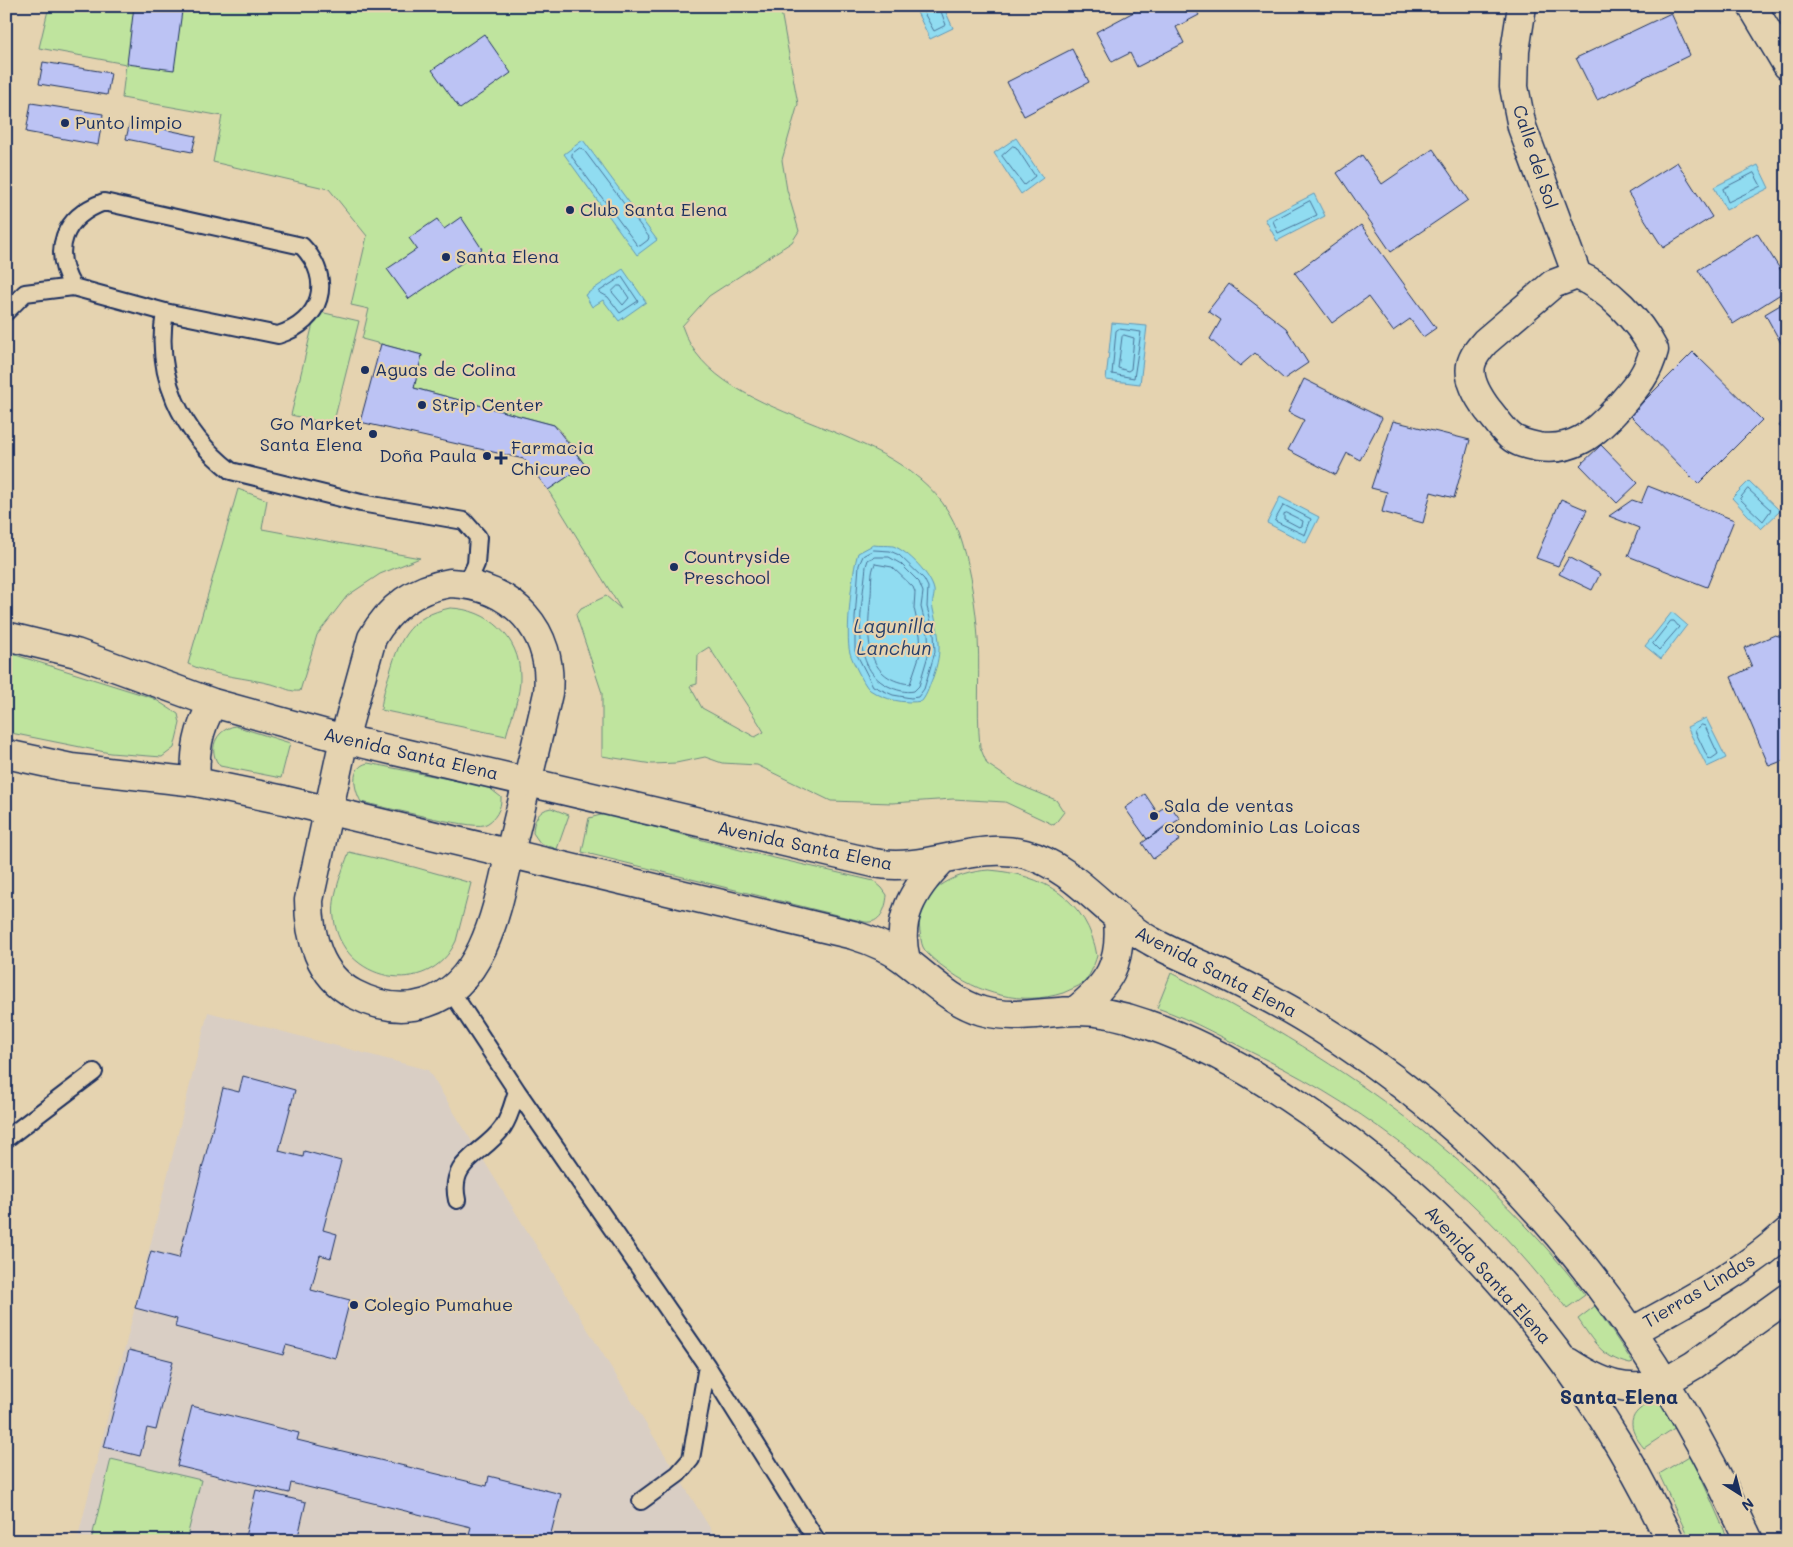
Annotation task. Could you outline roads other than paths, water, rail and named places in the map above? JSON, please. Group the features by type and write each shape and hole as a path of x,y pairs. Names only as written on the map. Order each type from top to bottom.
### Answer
{"street":[{"name":"Calle del Sol","path":"1522,6 1515,51 1514,87 1522,127 1577,275"},
{"path":"1752,6 1787,65"},
{"path":"1577,275 1601,289 1645,333 1654,350 1650,367 1640,382 1598,430 1586,438 1574,444 1551,449 1526,445 1510,436 1481,401 1472,382 1470,366 1475,353 1553,284 1577,275"},
{"path":"450,583 467,584 495,593 508,600 524,614 537,632 546,653 550,674 548,693 528,781 482,949 465,977 451,991 434,1000 416,1006 398,1007 382,1005 348,991 334,979 322,961 313,941 309,921 309,900 344,739 367,654 381,624 406,599 419,591 450,583"},
{"name":"Avenida Santa Elena","path":"6,636 76,653 214,703 344,739 874,863 907,866 941,861 970,852 998,850 1026,854 1050,864 1073,879 1118,920 1151,941 1258,992 1309,1020 1363,1055 1415,1094 1464,1136 1555,1229 1633,1331 1711,1462 1749,1541"},
{"path":"196,782 194,761 197,739 204,720 214,703"},
{"name":"Avenida Santa Elena","path":"6,754 71,768 196,782 329,810 853,936 888,948 959,1002 983,1012 1022,1016 1075,1011 1116,1014 1170,1033 1232,1063 1324,1121 1378,1163 1463,1242 1514,1298 1561,1358 1597,1409 1631,1464 1670,1541"},
{"path":"906,960 902,932 906,909 922,881 941,861"},
{"path":"1075,1011 1106,982 1115,965 1119,950 1118,920"},
{"name":"Tierras Lindas","path":"1633,1331 1724,1278 1787,1232"},
{"path":"1561,1358 1581,1371 1619,1387 1646,1388 1665,1382 1694,1365 1787,1298"}],"lane":[{"path":"6,312 25,293 73,287 165,312 278,336 294,331 306,322 315,309 320,293 317,266 302,246 104,202 81,214 66,234 62,260 66,274 73,287"},
{"path":"165,312 162,331 162,357 176,407 189,429 216,459 231,471 250,476 361,503 464,521 478,537 476,564 467,584"},
{"path":"451,991 517,1091 707,1366 817,1541"},
{"path":"6,1139 94,1072"},
{"path":"457,1200 454,1186 458,1170 503,1128 517,1091"},
{"path":"641,1501 678,1474 691,1459 707,1366"}],"water":[{"path":"914,6 943,6 953,28 930,39"},
{"path":"1016,138 1043,178 1021,194 994,153"},
{"path":"583,140 657,240 637,255 564,154"},
{"path":"1758,165 1769,188 1726,210 1714,187"},
{"path":"1314,194 1325,216 1277,241 1265,219"},
{"path":"623,269 646,302 619,321 603,300 592,307 585,295"},
{"path":"1112,323 1147,326 1140,384 1106,380"},
{"path":"1749,481 1780,511 1761,529 1732,498"},
{"path":"1280,497 1319,517 1306,543 1267,523"},
{"name":"Lagunilla Lanchun","path":"873,545 893,546 912,558 924,571 934,590 933,606 939,651 933,677 922,701 895,700 870,690 862,679 850,653 848,633 856,562 858,553"},
{"path":"1672,612 1687,625 1661,659 1645,646"},
{"path":"1706,718 1726,758 1707,767 1687,727"}],"place":[{"name":"Punto limpio","path":"65,123"},
{"name":"Club Santa Elena","path":"570,210"},
{"name":"Santa Elena","path":"446,257"},
{"name":"Aguas de Colina","path":"365,370"},
{"name":"Strip Center","path":"422,405"},
{"name":"Go Market Santa Elena","path":"373,434"},
{"name":"Doña Paula","path":"487,456"},
{"name":"Farmacia Chicureo","path":"501,458"},
{"name":"Countryside Preschool","path":"674,567"},
{"name":"Sala de ventas condominio Las Loicas","path":"1154,816"},
{"name":"Colegio Pumahue","path":"354,1305"}],"district":[{"name":"Santa Elena","path":"1619,1397"}]}
